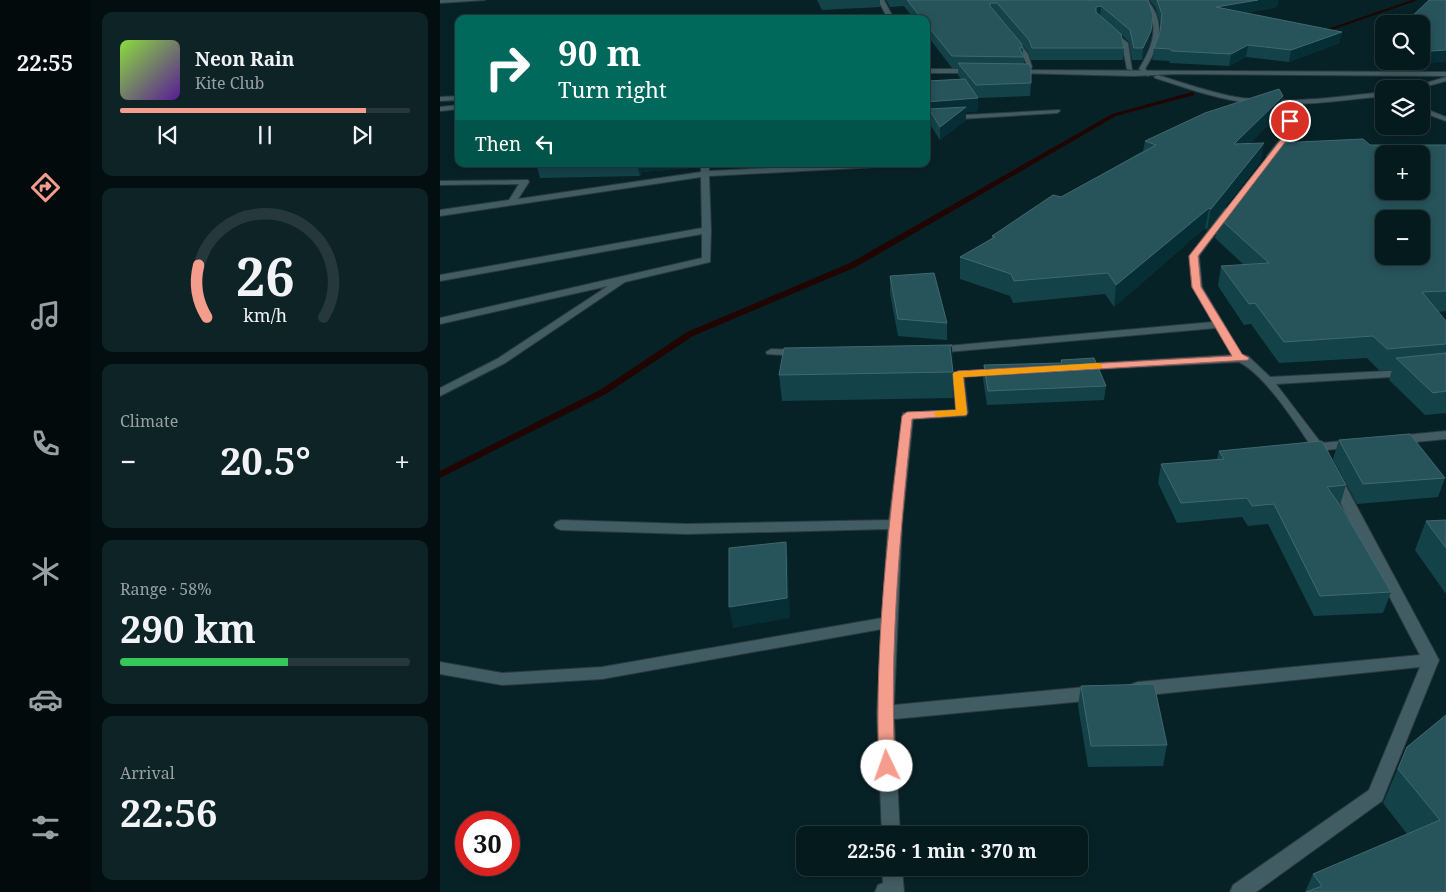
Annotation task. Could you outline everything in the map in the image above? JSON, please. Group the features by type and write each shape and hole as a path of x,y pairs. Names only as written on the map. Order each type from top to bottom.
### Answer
{"street":[{"path":"440,1 482,0"},
{"path":"881,0 889,15"},
{"path":"1144,0 1148,3 1159,26 1154,50 1145,71"},
{"path":"1105,26 1124,43 1130,69"},
{"path":"1007,33 1026,54 1030,66"},
{"path":"930,65 976,68 930,71"},
{"path":"1012,66 1145,71 1220,96 1252,101 1278,102 1375,95"},
{"path":"1007,72 1145,71 1446,74"},
{"path":"1430,83 1446,79"},
{"path":"440,100 455,98"},
{"path":"1263,167 1286,137 1290,121 1278,102"},
{"path":"440,109 455,107"},
{"path":"930,119 1057,111"},
{"path":"1430,113 1446,119"},
{"path":"440,320 707,260 705,167"},
{"path":"440,213 705,174 837,167"},
{"path":"440,183 525,182 512,202"},
{"path":"1234,204 1194,256 1197,287 1238,357 1244,358 1268,382 1318,447 1431,660"},
{"path":"440,278 706,230"},
{"path":"440,393 501,361 627,278"},
{"path":"921,352 1219,325"},
{"path":"771,352 808,353"},
{"path":"1066,368 1244,358"},
{"path":"891,826 885,713 895,524 907,416 962,413 958,374 1017,371"},
{"path":"1268,382 1419,372"},
{"path":"1387,441 1446,436"},
{"path":"1318,447 1367,442"},
{"path":"561,525 687,529 895,524"},
{"path":"440,668 502,679 602,673 890,622"},
{"path":"885,713 1431,660"},
{"path":"1240,892 1376,795 1431,660"},
{"path":"885,892 894,891 893,876"}],"building":[{"path":"907,0 1148,0 1153,15 1151,31 1143,48 1134,48 1130,30 1101,6 1096,7 1096,12 1121,34 1124,48 1032,48 1029,40 997,3 990,3 990,6 1021,43 1023,48 1019,48 1024,57 952,56 930,29 930,15 919,15"},
{"path":"1157,0 1258,0 1216,7 1342,32 1291,50 1248,45 1231,54 1172,51 1170,49 1154,48 1160,32 1162,14"},
{"path":"1429,0 1446,0 1446,50 1430,50 1430,15 1413,15"},
{"path":"958,63 1029,64 1031,67 1031,83 976,85"},
{"path":"965,79 978,98 930,102 930,81"},
{"path":"1279,89 1283,96 1234,144 1264,143 1211,209 1209,208 1116,285 1108,273 1014,281 1011,274 960,257 995,237 992,236 1053,195 1061,197 1156,145 1145,141 1205,113"},
{"path":"966,107 940,127 930,109"},
{"path":"1363,139 1370,145 1375,145 1375,200 1430,200 1430,145 1446,145 1446,291 1422,292 1446,321 1446,344 1387,349 1373,336 1284,342 1255,303 1249,304 1221,266 1269,263 1219,218 1278,143"},
{"path":"934,273 947,323 898,319 890,276"},
{"path":"952,345 950,348 953,372 779,375 784,348"},
{"path":"1446,353 1446,391 1433,393 1396,358"},
{"path":"1094,358 1106,386 988,391 984,365 1062,363 1061,360"},
{"path":"1410,434 1445,478 1363,484 1339,440"},
{"path":"1322,441 1346,485 1327,487 1344,511 1391,592 1320,596 1274,504 1252,506 1247,498 1181,503 1161,464 1224,459 1219,451"},
{"path":"1446,520 1446,548 1426,521"},
{"path":"786,542 787,598 729,607 729,548"},
{"path":"1154,684 1167,745 1091,746 1081,686"},
{"path":"1446,715 1446,892 1306,892 1322,886 1313,874 1440,820 1398,769 1407,747"}],"waterway":[{"path":"1318,33 1416,0"},
{"path":"440,475 603,392 690,334 853,265 1114,115 1192,94"}],"slow traffic":[{"path":"938,414 962,413 958,374 1098,366"}],"route":[{"path":"887,766 885,713 895,524 907,416 962,413 958,374 1244,358 1238,357 1197,287 1194,256 1286,137 1290,121"}]}
